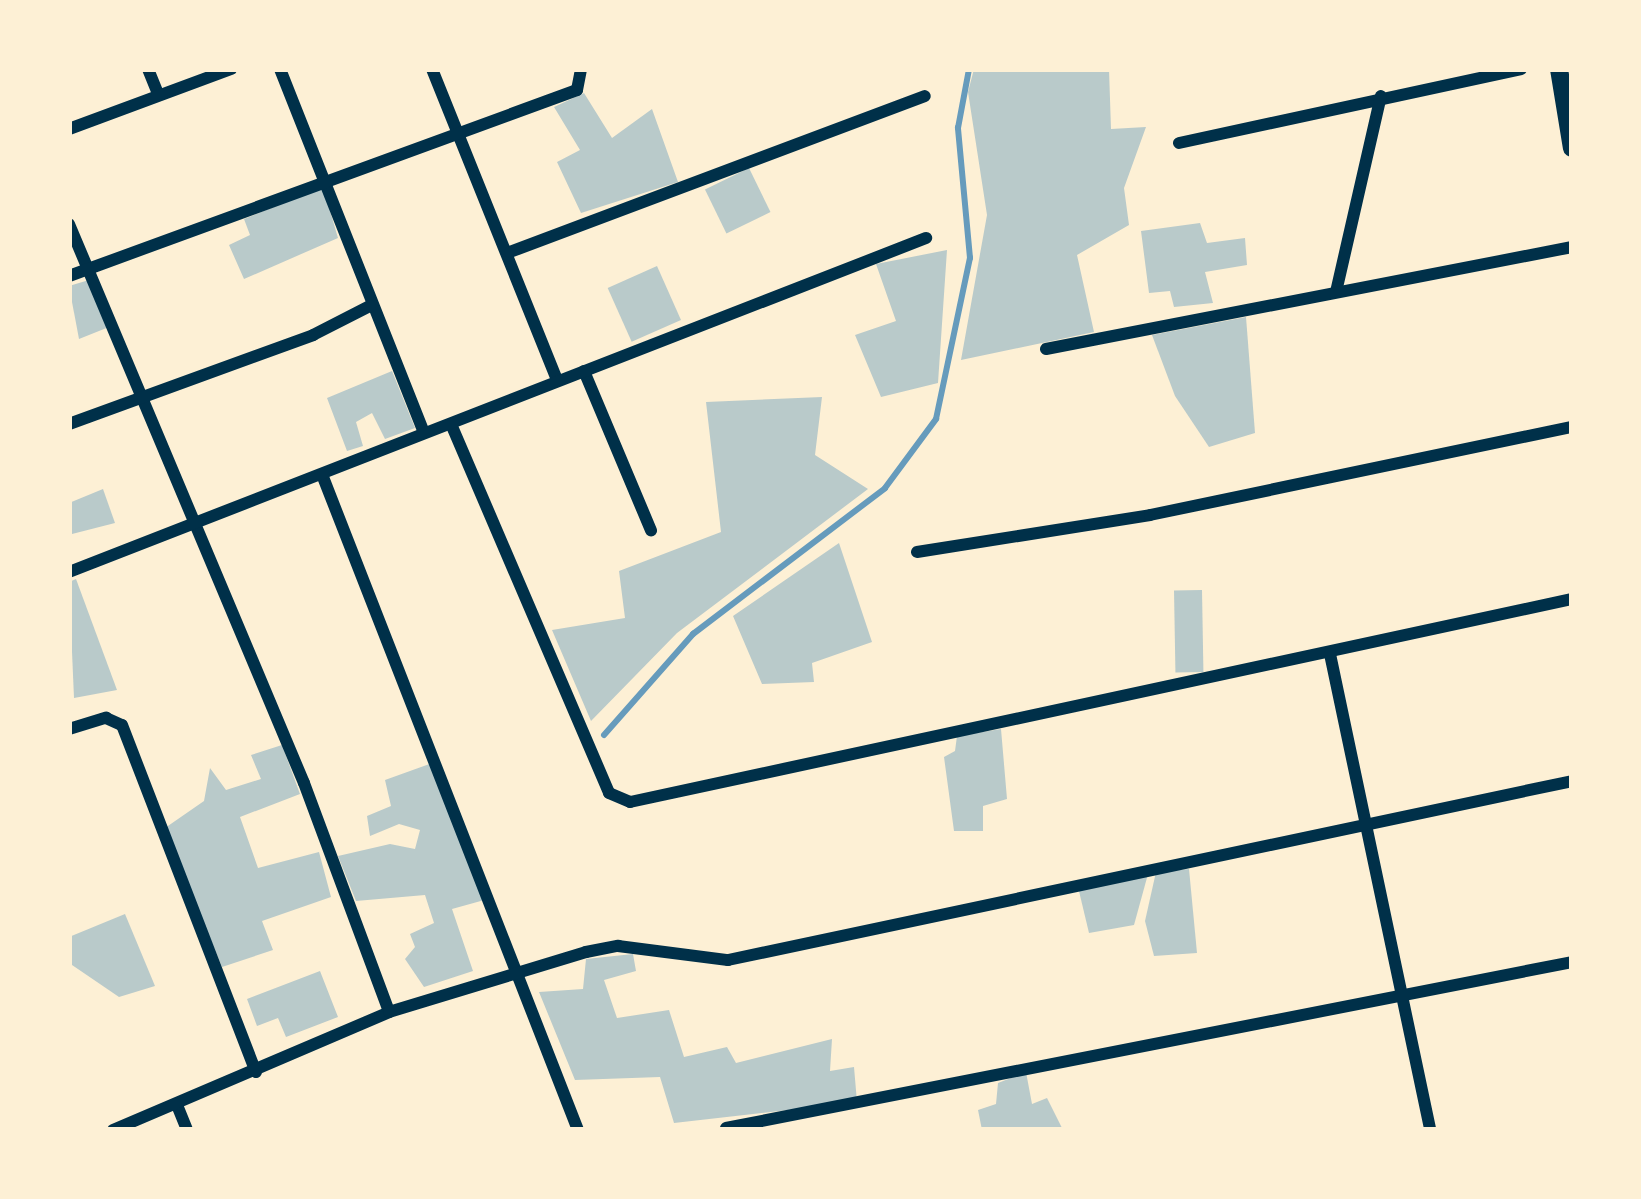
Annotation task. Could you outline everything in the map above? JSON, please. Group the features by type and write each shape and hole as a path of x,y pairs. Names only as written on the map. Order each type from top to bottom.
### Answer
{"highway":[{"path":"1559,69 1572,148"}],"street":[{"path":"148,69 158,94"},
{"path":"69,129 231,69"},
{"path":"280,69 423,431"},
{"path":"432,69 510,252 557,380"},
{"path":"69,276 578,90 581,69"},
{"path":"1179,143 1521,69"},
{"path":"510,252 925,96"},
{"path":"1336,292 1381,96"},
{"path":"69,224 144,392 190,523 304,783 389,1012"},
{"path":"69,572 323,477 423,431 926,238"},
{"path":"1046,350 1572,247"},
{"path":"69,424 144,392 313,335 370,306"},
{"path":"584,371 651,530"},
{"path":"451,424 609,793 620,800 1330,654 1572,599"},
{"path":"917,553 1150,515 1572,428"},
{"path":"323,477 521,971 578,1130"},
{"path":"1330,654 1430,1130"},
{"path":"69,729 106,718 122,725 256,1072"},
{"path":"113,1130 389,1012 618,946 728,960 1572,781"},
{"path":"726,1128 1572,962"},
{"path":"177,1105 187,1130"}],"shaded area":[{"path":"974,69 1109,69 1111,129 1146,127 1124,188 1129,225 1077,255 1094,332 961,360 987,215 968,92"},
{"path":"584,93 612,138 652,109 678,182 581,213 557,162 580,150 554,107"},
{"path":"749,168 770,212 726,234 705,189"},
{"path":"323,187 338,238 244,279 229,245 250,235 244,219"},
{"path":"1200,223 1207,243 1245,238 1247,265 1205,272 1213,303 1174,307 1170,291 1149,293 1141,231"},
{"path":"947,250 938,383 881,397 855,335 896,321 876,264"},
{"path":"657,266 681,320 632,342 608,288"},
{"path":"89,280 109,327 79,339 69,286"},
{"path":"1246,317 1255,433 1209,447 1175,396 1152,335"},
{"path":"392,371 415,428 385,439 372,413 356,422 363,446 347,451 327,398"},
{"path":"822,397 815,455 868,489 677,633 591,721 552,630 625,618 619,571 721,532 706,402"},
{"path":"103,489 115,523 72,534 69,503"},
{"path":"839,543 872,642 812,663 814,682 762,684 733,616"},
{"path":"76,579 117,690 74,698 69,582"},
{"path":"1174,590 1202,590 1203,672 1175,672"},
{"path":"1001,729 1007,799 983,806 983,831 954,831 944,757 955,751 957,736"},
{"path":"282,745 300,794 240,817 258,868 319,852 331,897 262,921 273,950 222,967 165,828 204,801 210,768 226,790 261,779 251,755"},
{"path":"435,762 488,899 452,909 473,971 424,987 405,959 415,947 410,934 434,923 425,895 356,901 338,856 390,844 415,849 420,830 399,824 370,836 367,816 391,806 385,780"},
{"path":"1189,869 1197,953 1154,956 1145,921 1156,872"},
{"path":"1148,874 1134,925 1089,933 1078,887"},
{"path":"125,914 155,986 119,997 72,965 69,937"},
{"path":"633,954 636,971 604,980 617,1018 669,1010 684,1057 727,1047 736,1063 832,1039 830,1071 854,1067 857,1102 674,1123 660,1077 575,1080 539,992 583,989 586,959"},
{"path":"320,971 338,1017 286,1037 278,1018 257,1026 247,999"},
{"path":"1026,1072 1032,1104 1047,1098 1063,1130 982,1130 978,1110 996,1104 998,1083"}],"waterway":[{"path":"604,735 693,634 885,488 936,419 970,258 958,128 969,69"}]}
